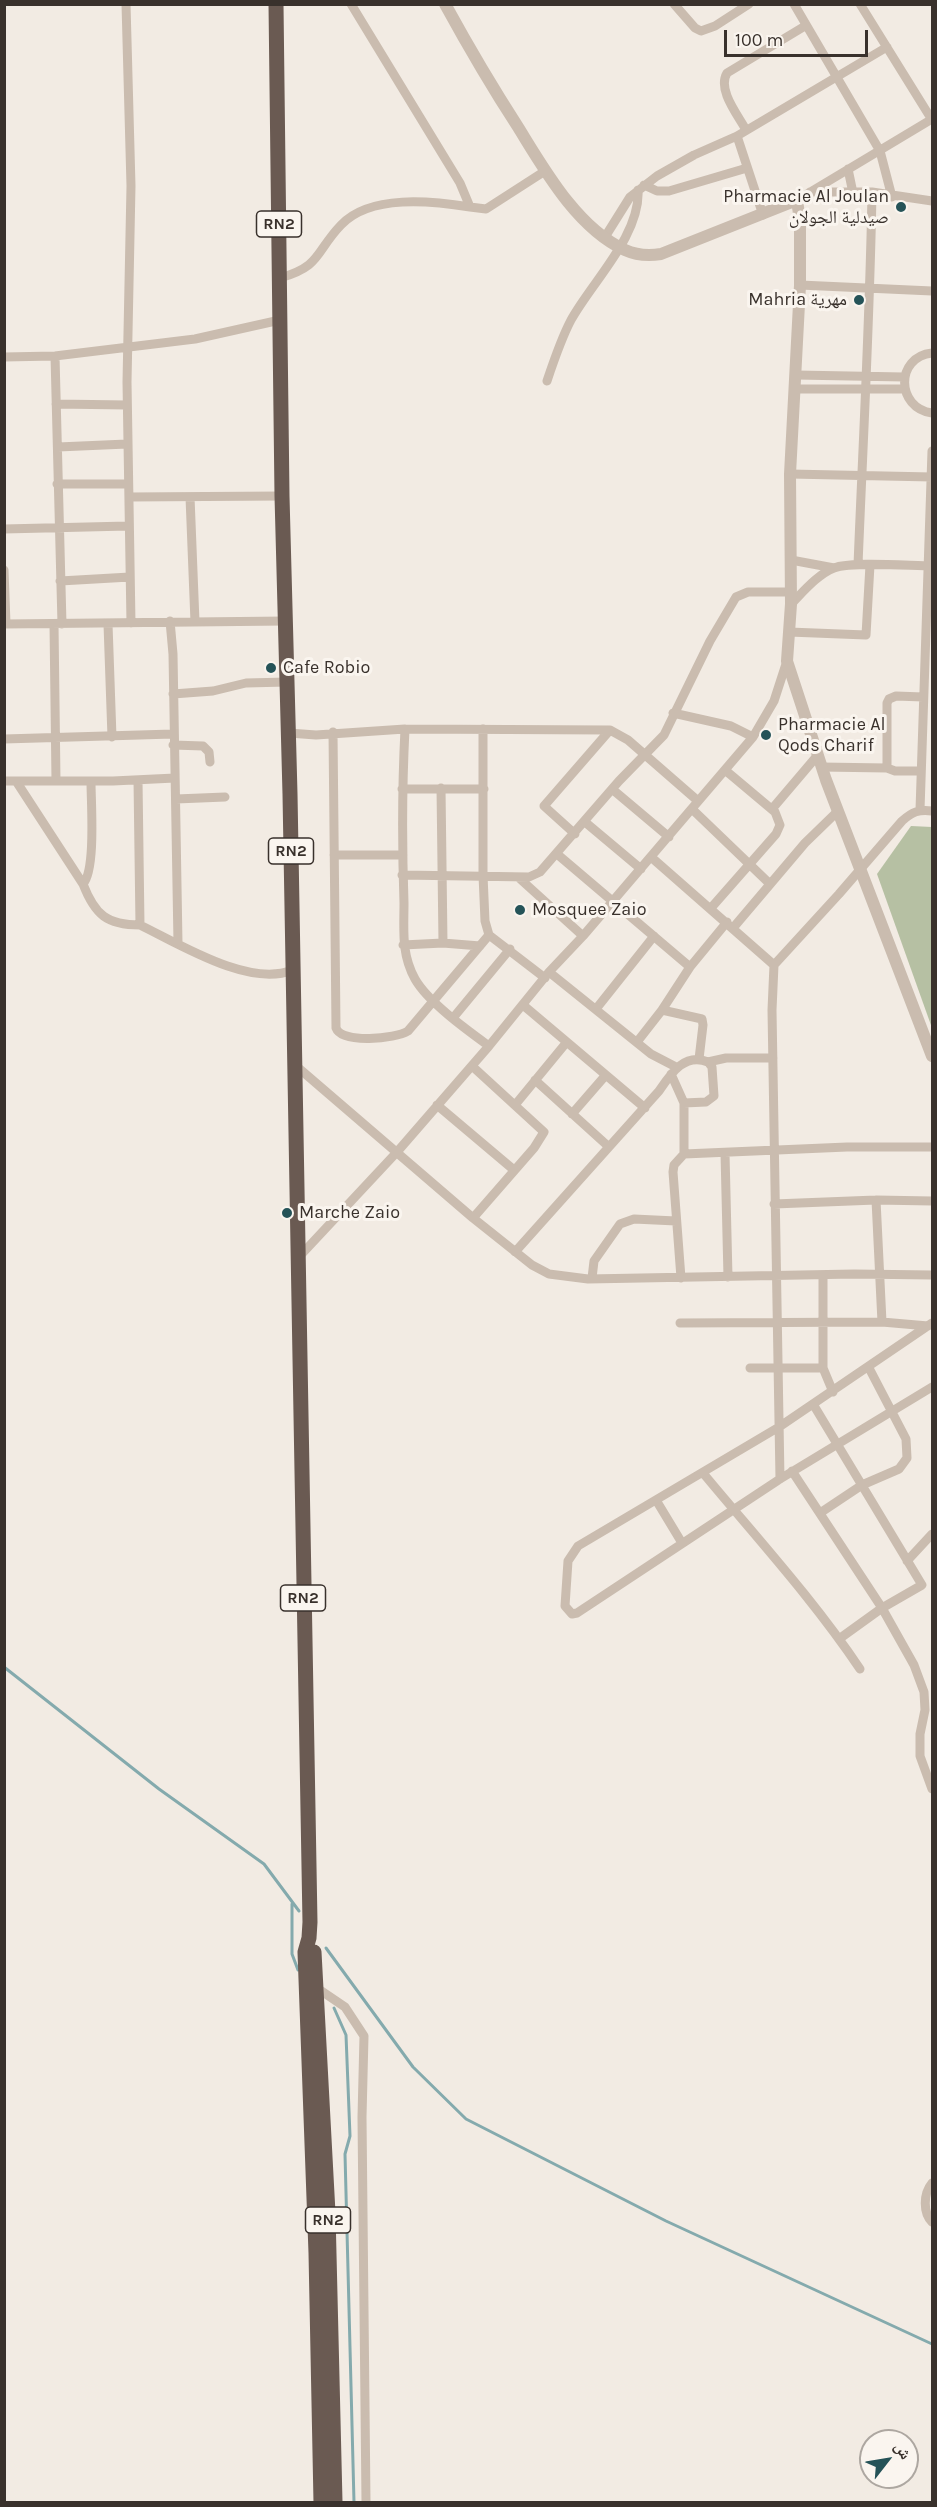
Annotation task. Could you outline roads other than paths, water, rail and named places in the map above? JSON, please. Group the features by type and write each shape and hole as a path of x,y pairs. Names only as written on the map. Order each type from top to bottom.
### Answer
{"highway":[{"name":"RN2","path":"276,4 282,496 289,734 309,1938 314,1951 317,1988 328,2213 335,2502"},
{"name":"RN2","path":"309,1938 304,1952 316,2242 321,2502"}],"street":[{"path":"126,4 131,186 127,405 131,623"},
{"path":"351,4 460,183 470,207"},
{"path":"446,4 545,171 572,207 605,237 620,247 645,255 661,254 797,200 932,119 860,4"},
{"path":"674,4 695,28 701,31 715,26 736,8 749,4"},
{"path":"794,4 880,150 892,196"},
{"path":"746,130 725,90 724,78 727,73 805,26"},
{"path":"605,237 627,201 673,165 737,136 887,47"},
{"path":"737,136 763,215"},
{"path":"641,188 669,191 747,168"},
{"path":"848,169 853,193"},
{"path":"280,278 301,272 311,264 340,225 362,211 387,204 430,201 486,208 545,171"},
{"path":"547,381 572,319 620,247 635,214 641,188"},
{"path":"810,192 872,192 933,201"},
{"path":"858,565 867,388 872,192"},
{"path":"298,1258 397,1152 547,975 584,936 696,806 753,737 774,700 788,661 791,560 790,474 800,285 800,221 797,200"},
{"path":"800,285 933,291"},
{"path":"4,357 55,356 216,336 280,320"},
{"path":"933,353 916,359 908,367 904,377 904,389 912,404 919,409 933,413"},
{"path":"55,356 60,581 56,782"},
{"path":"796,375 904,377"},
{"path":"795,389 904,389"},
{"path":"56,405 127,405"},
{"path":"58,447 127,444"},
{"path":"920,810 933,451"},
{"path":"790,474 932,477"},
{"path":"57,484 128,484"},
{"path":"129,497 282,496"},
{"path":"190,497 195,622"},
{"path":"4,529 128,526"},
{"path":"791,560 834,568 858,565 930,566"},
{"path":"789,632 866,635 870,566"},
{"path":"402,875 518,877 536,875 575,834 612,789 664,735 725,613 736,597 748,592 790,598 834,568"},
{"path":"4,570 5,624 286,621"},
{"path":"60,581 130,577"},
{"path":"170,621 176,799 177,943"},
{"path":"108,624 112,737"},
{"path":"788,661 837,811 933,1056"},
{"path":"173,694 213,691 246,683 286,682"},
{"path":"887,768 887,703 889,699 896,696 923,697"},
{"path":"673,713 731,726 753,737"},
{"path":"289,734 316,735 333,732 405,729 610,730 628,740 645,755 770,884"},
{"path":"405,729 402,875 403,945 406,963 420,987 453,1018 489,1046"},
{"path":"483,729 483,875 485,921 489,935 596,1010 673,1071 684,1103 684,1154 674,1165 673,1172 681,1278"},
{"path":"575,834 544,806 610,730"},
{"path":"333,732 336,1028 338,1033 362,1038 401,1035 418,1022 489,935"},
{"path":"4,739 112,737 173,739 203,746 209,752 210,762"},
{"path":"819,761 887,768 895,771 920,771"},
{"path":"772,809 819,761"},
{"path":"711,908 750,864 780,825 779,818 772,809 725,770"},
{"path":"4,781 91,782 175,778"},
{"path":"138,780 140,925"},
{"path":"16,781 83,884 90,901 102,915 122,925 140,925 241,972 284,973 292,970"},
{"path":"83,884 89,873 92,841 91,782"},
{"path":"441,788 444,875 443,943"},
{"path":"402,789 484,789"},
{"path":"612,789 669,837"},
{"path":"176,799 225,797"},
{"path":"780,1479 775,1322 772,1010 774,965 910,813 920,810 933,811"},
{"path":"637,1042 662,1010 690,967 837,811"},
{"path":"585,822 641,869"},
{"path":"557,854 690,967"},
{"path":"334,855 403,855"},
{"path":"651,857 774,965"},
{"path":"518,877 584,936"},
{"path":"596,1010 654,936"},
{"path":"403,945 443,943 480,946"},
{"path":"453,1018 510,950"},
{"path":"523,1005 645,1108"},
{"path":"662,1010 702,1019 703,1060"},
{"path":"515,1105 566,1043"},
{"path":"515,1252 645,1108 673,1071 703,1060 773,1058"},
{"path":"684,1103 706,1102 714,1096 712,1067 703,1060"},
{"path":"295,1065 473,1218 532,1265 549,1274 566,1278 933,1275"},
{"path":"472,1066 544,1132 534,1148 473,1218"},
{"path":"572,1114 605,1076"},
{"path":"535,1080 609,1148"},
{"path":"437,1105 514,1170"},
{"path":"684,1154 847,1147 933,1147"},
{"path":"725,1153 728,1277"},
{"path":"774,1204 876,1200 933,1201"},
{"path":"876,1200 882,1322"},
{"path":"592,1278 594,1261 620,1224 633,1219 676,1221"},
{"path":"823,1275 823,1368 832,1392"},
{"path":"680,1323 882,1322 930,1324"},
{"path":"930,1324 869,1368 779,1426 578,1546 568,1561 565,1606 568,1611 572,1614 577,1613 792,1471 933,1387"},
{"path":"750,1368 823,1368"},
{"path":"820,1513 862,1485 899,1469 907,1458 906,1438 869,1368"},
{"path":"813,1404 922,1585 882,1608 839,1639"},
{"path":"792,1471 882,1608 914,1665 924,1692 925,1710 920,1734 920,1756 933,1789"},
{"path":"703,1473 771,1552 860,1669"},
{"path":"656,1500 682,1543"},
{"path":"908,1560 933,1534"},
{"path":"317,1988 327,1997 345,2007 364,2036 362,2117 366,2502"},
{"path":"933,2183 928,2188 925,2203 926,2214 933,2222"}],"waterway":[{"path":"4,1667 159,1789 264,1864 299,1911"},
{"path":"292,1904 292,1954 298,1970"},
{"path":"326,1948 413,2067 466,2119 666,2221 932,2344"},
{"path":"334,2008 346,2035 350,2136 345,2154 354,2502"}],"place":[{"name":"Pharmacie Al Joulan صيدلية الجولان","path":"901,207"},
{"name":"Mahria مهرية","path":"859,300"},
{"name":"Cafe Robio","path":"271,668"},
{"name":"Pharmacie Al Qods Charif","path":"766,735"},
{"name":"Mosquee Zaio","path":"520,910"},
{"name":"Marche Zaio","path":"287,1213"}]}
